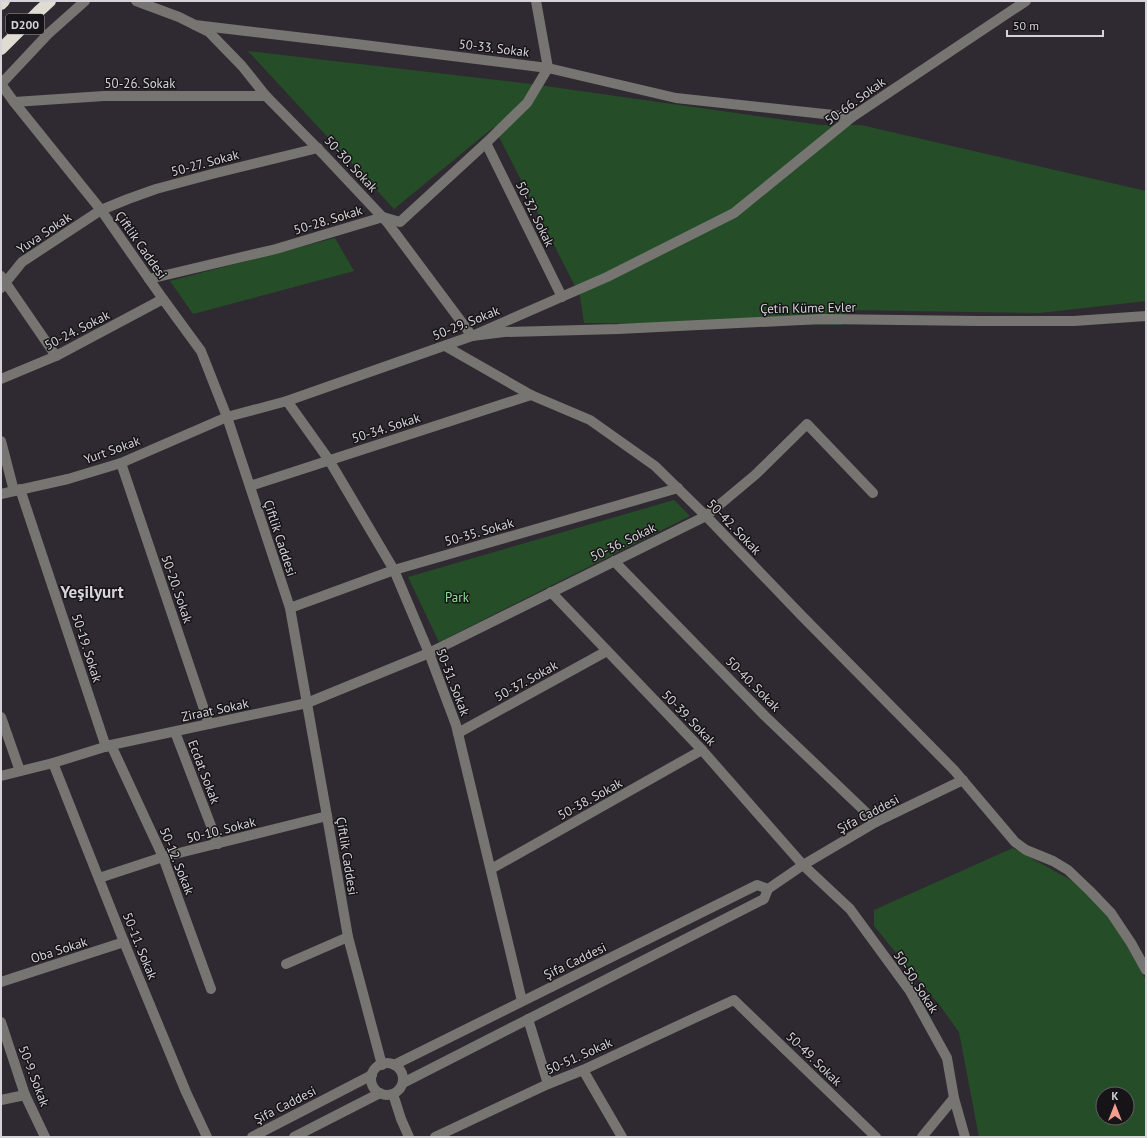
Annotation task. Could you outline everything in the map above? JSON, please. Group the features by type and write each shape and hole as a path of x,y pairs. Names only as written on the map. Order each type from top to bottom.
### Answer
{"highway":[{"name":"D200","path":"1,4 4,1"},
{"name":"D200","path":"1,49 50,1"}],"street":[{"path":"1,84 48,34 85,1"},
{"name":"50-33. Sokak","path":"136,1 179,17 195,25 548,68 676,98 852,117"},
{"path":"486,143 527,103 548,68 536,1"},
{"name":"50-66. Sokak","path":"704,228 734,213 852,117 1026,1"},
{"name":"50-30. Sokak","path":"195,25 209,32 242,66 266,96 318,148 383,217 472,336"},
{"name":"Çiftlik Caddesi","path":"1,84 100,210 201,351 227,417 290,608 348,937 382,1065"},
{"name":"50-26. Sokak","path":"14,102 104,96 266,96"},
{"name":"50-28. Sokak","path":"149,279 276,249 383,217 400,222 486,143"},
{"name":"50-32. Sokak","path":"486,143 562,297"},
{"name":"50-27. Sokak","path":"100,210 156,190 212,174 318,148"},
{"name":"Yuva Sokak","path":"3,282 22,262 100,210"},
{"name":"50-29. Sokak","path":"227,417 287,401 472,336 607,277 704,228"},
{"path":"3,282 56,356"},
{"name":"50-24. Sokak","path":"1,379 56,356 163,299"},
{"name":"Çetin Küme Evler","path":"472,336 504,332 618,329 822,319 1074,321 1146,316"},
{"name":"50-42. Sokak","path":"445,346 531,395 590,420 655,466 706,516 954,770 1015,842 1026,850 1053,861 1068,870 1101,902 1111,913 1131,943 1146,970"},
{"name":"50-34. Sokak","path":"250,486 531,395"},
{"name":"50-31. Sokak","path":"287,401 329,460 394,570 429,653 458,733 522,1001"},
{"name":"Yurt Sokak","path":"1,494 68,479 120,463 227,417"},
{"name":"50-36. Sokak","path":"429,653 706,516 755,475 807,424 873,493"},
{"name":"50-19. Sokak","path":"1,441 17,490 109,746"},
{"name":"50-20. Sokak","path":"120,463 209,724"},
{"name":"50-35. Sokak","path":"290,608 394,570 678,488"},
{"name":"50-40. Sokak","path":"614,561 765,716 876,822"},
{"name":"50-39. Sokak","path":"551,592 702,750 804,865"},
{"name":"50-37. Sokak","path":"458,733 607,651"},
{"name":"Ziraat Sokak","path":"1,776 53,763 109,746 307,703 429,653"},
{"path":"1,717 20,771"},
{"name":"Ecdat Sokak","path":"175,732 218,844"},
{"name":"50-12. Sokak","path":"109,746 163,857 211,989"},
{"name":"50-38. Sokak","path":"491,869 702,750"},
{"name":"50-11. Sokak","path":"53,763 124,942 206,1137"},
{"name":"Şifa Caddesi","path":"403,1083 764,899 768,889 804,865 876,822 963,780"},
{"name":"50-10. Sokak","path":"99,878 163,857 327,816"},
{"name":"50-50. Sokak","path":"804,865 850,909 910,990 947,1058 954,1098 965,1137"},
{"name":"Şifa Caddesi","path":"394,1065 757,885 768,889"},
{"path":"286,964 348,937"},
{"name":"Oba Sokak","path":"1,982 124,942"},
{"name":"50-51. Sokak","path":"435,1137 734,1000"},
{"name":"50-49. Sokak","path":"734,1000 876,1137"},
{"path":"528,1019 548,1084"},
{"name":"50-9. Sokak","path":"1,1022 25,1095 45,1137"},
{"path":"388,1063 394,1065 403,1075 403,1083 399,1090 393,1094 385,1095 375,1089 372,1082 372,1075 377,1067 388,1063"},
{"path":"583,1070 622,1137"},
{"name":"Şifa Caddesi","path":"252,1137 372,1075"},
{"path":"294,1137 380,1093"},
{"path":"393,1094 401,1119 409,1137"},
{"path":"1,1100 25,1095"},
{"path":"922,1137 954,1098"}],"green space":[{"path":"248,51 531,84 821,125 861,125 1146,191 1146,301 1040,313 847,310 842,325 584,323 580,296 494,127 394,209"},
{"path":"335,238 354,271 193,314 170,281"},
{"name":"Park","path":"674,500 690,516 439,642 408,577"},
{"path":"1013,848 1078,884 1110,917 1146,980 1146,1137 979,1137 959,1032 941,1007 874,926 874,910"}],"district":[{"name":"Yeşilyurt","path":"92,592"}]}
